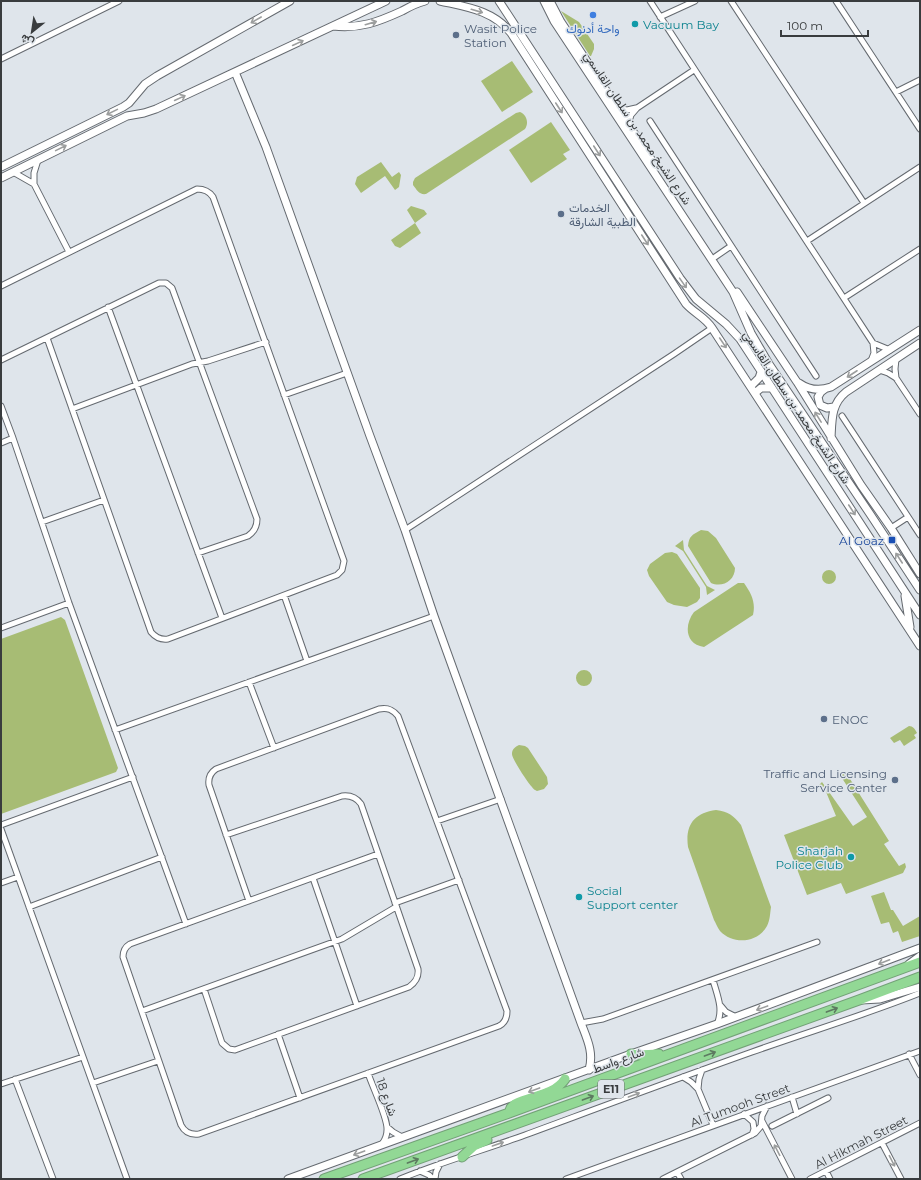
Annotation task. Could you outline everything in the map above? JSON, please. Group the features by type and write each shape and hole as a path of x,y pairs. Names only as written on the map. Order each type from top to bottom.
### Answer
{"highway":[{"name":"شارع واسط","path":"324,1179 509,1113 920,962"},
{"name":"شارع واسط","path":"363,1179 920,977"},
{"path":"631,1054 668,1054"},
{"path":"509,1113 515,1104 553,1090 561,1084 565,1078"},
{"path":"462,1157 478,1144 511,1131 518,1123"}],"street":[{"path":"1,59 119,1"},
{"path":"1,167 126,105 140,89 157,76 290,1"},
{"path":"1,178 130,114 144,113 156,109 386,1"},
{"path":"332,26 350,27 368,24 425,1"},
{"path":"440,1 483,12 494,17 507,28 686,304 708,321 920,646"},
{"name":"شارع الشيخ محمد بن سلطان القاسمي","path":"499,1 684,286 699,302 726,324 735,334 772,388 920,615"},
{"name":"شارع الشيخ محمد بن سلطان القاسمي","path":"544,1 554,21 650,162 733,292 751,333 769,364 920,590"},
{"path":"550,1 561,22 618,108 650,162 715,257 797,382 861,485 891,528 920,574"},
{"path":"650,1 873,343 874,353 870,363"},
{"path":"660,17 696,1"},
{"path":"731,1 864,204"},
{"path":"836,1 920,129"},
{"path":"628,124 631,115 637,108 694,70"},
{"path":"235,72 266,147 405,530 434,616 581,1023 591,1053 589,1070"},
{"path":"896,92 920,80"},
{"path":"126,105 130,114"},
{"path":"618,108 627,110 637,108"},
{"path":"650,121 816,376"},
{"path":"38,160 34,173 34,184 69,252"},
{"path":"807,241 920,167"},
{"path":"13,172 34,184"},
{"path":"1,286 198,189 208,192 213,197 344,561 342,570 337,574 168,639 160,639 154,635 151,632 47,338"},
{"path":"715,257 731,246"},
{"path":"844,298 920,249"},
{"path":"1,360 159,283 163,282 170,285 174,291 257,519 254,531 248,536 198,553"},
{"path":"108,307 222,618"},
{"path":"405,530 712,328"},
{"path":"797,382 807,388 819,390 835,385 920,330"},
{"path":"72,409 192,364 200,363 266,342"},
{"path":"873,343 890,350"},
{"path":"831,438 834,407 843,395 920,343"},
{"path":"896,359 896,378"},
{"path":"878,370 888,373 896,378 920,414"},
{"path":"753,389 761,372"},
{"path":"284,395 347,373"},
{"path":"753,389 772,388"},
{"path":"825,389 818,397 820,405 827,408 834,407"},
{"path":"1,406 69,603 186,924"},
{"path":"842,416 920,535"},
{"path":"1,442 13,438"},
{"path":"861,485 870,514"},
{"path":"42,522 104,500"},
{"path":"891,528 908,517"},
{"path":"902,588 908,608 910,630"},
{"path":"284,595 307,661"},
{"path":"1,628 69,603"},
{"path":"115,730 434,616"},
{"path":"250,682 274,748"},
{"path":"250,901 209,785 208,781 210,774 216,769 380,709 392,710 398,716 437,821 507,1011 506,1018 499,1026 199,1134 190,1134 186,1132 181,1125 158,1061 123,957 125,948 130,944 250,901 378,854"},
{"path":"1,825 133,777"},
{"path":"204,989 222,1044 226,1048 235,1050 409,986 416,981 418,977 418,969 361,804 355,798 346,795 342,796 226,834"},
{"path":"437,821 501,799"},
{"path":"1,829 127,1179"},
{"path":"29,907 162,857"},
{"path":"1,883 18,877"},
{"path":"313,878 357,1006"},
{"path":"142,1011 350,936 396,905 458,880"},
{"path":"581,1023 600,1020 817,942"},
{"path":"288,1179 717,1024 920,948"},
{"path":"906,967 920,956"},
{"path":"713,980 721,1006 720,1017 717,1024"},
{"path":"859,1000 880,999 920,986"},
{"path":"400,1179 920,993"},
{"path":"721,1006 729,1014 736,1017"},
{"path":"278,1034 300,1098"},
{"name":"Al Tumooh Street","path":"566,1179 920,1051"},
{"path":"591,1053 597,1059 606,1064"},
{"path":"909,1054 920,1075"},
{"path":"1,1084 84,1057"},
{"path":"93,1083 158,1061"},
{"path":"698,1089 702,1070"},
{"name":"شارع 18","path":"368,1073 387,1127 386,1135 382,1144"},
{"path":"683,1077 698,1089 713,1125"},
{"path":"15,1079 53,1179"},
{"path":"792,1097 798,1114"},
{"path":"772,1126 828,1098"},
{"path":"663,1179 752,1135 760,1129 763,1112 767,1106"},
{"path":"744,1114 753,1122 754,1129 752,1135"},
{"path":"762,1121 792,1179"},
{"name":"Al Hikmah Street","path":"810,1179 920,1123"},
{"name":"شارع 18","path":"387,1127 402,1137"},
{"path":"882,1143 901,1179"},
{"path":"420,1171 434,1179 440,1164"},
{"path":"826,1171 830,1179"},
{"path":"677,1172 681,1179"}],"green space":[{"path":"561,11 579,22 594,44 594,49 591,56 590,56"},
{"path":"512,61 533,92 502,112 481,81"},
{"path":"520,112 527,119 525,129 426,194 420,193 413,185 415,178 516,113"},
{"path":"551,122 570,150 563,154 567,159 531,183 509,150"},
{"path":"381,162 392,177 399,172 401,175 399,187 395,190 385,176 361,193 355,184 357,177"},
{"path":"411,206 424,210 427,214 415,223 407,210"},
{"path":"415,223 421,233 400,248 395,246 391,240"},
{"path":"701,530 708,531 716,538 735,568 733,577 723,584 719,585 711,583 688,546 689,540 692,536"},
{"path":"683,540 684,550 707,586 715,590 707,595 706,587 683,551 675,546"},
{"path":"672,552 677,554 700,588 700,598 697,602 687,607 674,605 667,602 649,576 647,570 650,564 665,553"},
{"path":"826,570 832,570 836,574 836,580 832,584 826,584 822,580 822,574"},
{"path":"738,583 744,583 751,594 754,606 753,615 704,647 693,642 688,633 688,628 694,612"},
{"path":"61,617 65,620 118,768 116,772 1,814 1,639"},
{"path":"584,670 591,675 592,678 587,685 584,686 577,681 576,678 581,671"},
{"path":"909,726 915,729 917,733 914,735 916,738 904,746 900,740 894,743 890,738"},
{"path":"519,745 528,748 547,777 548,784 544,789 537,791 534,789 517,766 512,752 514,748"},
{"path":"845,771 889,841 884,844 899,866 905,863 906,867 903,873 846,894 841,883 807,895 784,835 836,816 824,787 819,788 819,785 822,782 853,826 867,817 840,775"},
{"path":"716,810 730,814 741,825 771,907 767,926 763,932 752,939 732,939 725,936 720,931 714,920 688,847 688,832 693,821 702,814"},
{"path":"884,892 891,910 893,910 903,926 920,916 920,936 902,942 898,931 893,933 889,922 881,924 871,896"}],"place":[{"name":"واحة أدنوك","path":"593,15"},
{"name":"Vacuum Bay","path":"635,24"},
{"name":"Wasit Police Station","path":"456,35"},
{"name":"الخدمات الطبية الشارقة","path":"561,214"},
{"name":"Al Goaz","path":"892,540"},
{"name":"ENOC","path":"824,719"},
{"name":"Traffic and Licensing Service Center","path":"895,780"},
{"name":"Sharjah Police Club","path":"851,857"},
{"name":"Social Support center","path":"579,897"}]}
